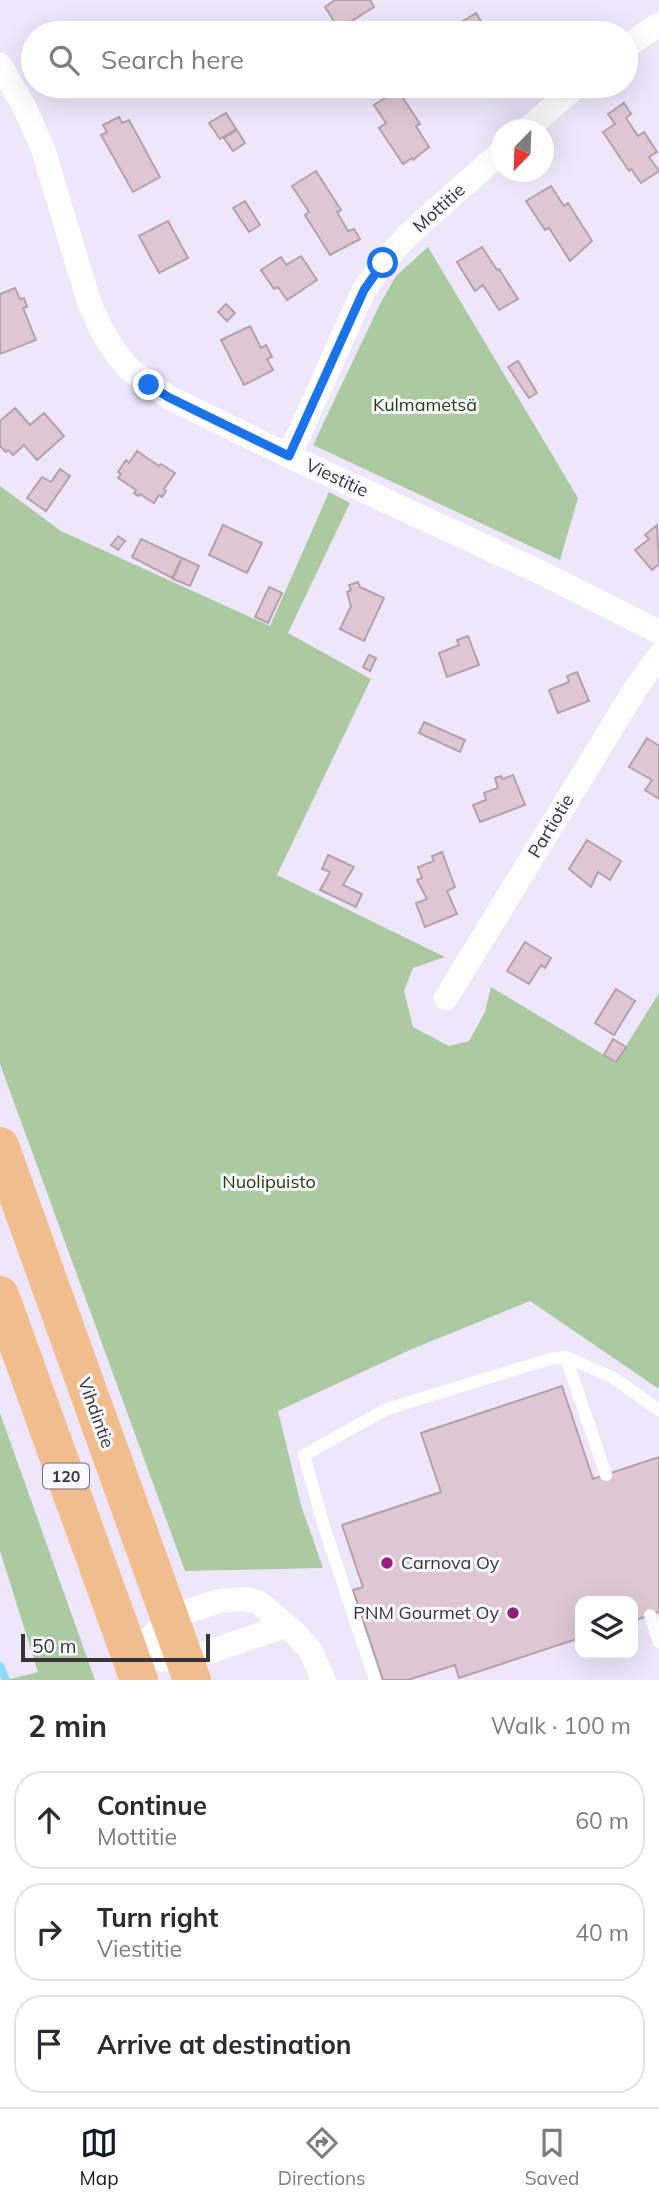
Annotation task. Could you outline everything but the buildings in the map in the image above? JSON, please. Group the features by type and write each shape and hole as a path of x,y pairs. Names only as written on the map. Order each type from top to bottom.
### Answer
{"main road":[{"name":"Vihdintie","path":"0,1146 188,1670"},
{"name":"120","path":"0,1295 136,1669"}],"street":[{"path":"638,39 659,24"},
{"name":"Viestitie","path":"0,65 24,106 43,149 89,302 101,329 129,369 168,397 289,456 542,572 659,632"},
{"path":"539,119 563,98"},
{"name":"Mottitie","path":"289,456 364,290 408,235 491,162"},
{"name":"Partiotie","path":"446,998 635,688 659,656"},
{"path":"136,1669 170,1617 219,1601 245,1599 258,1602 296,1634 310,1650 324,1680"},
{"path":"136,1669 188,1670 285,1626"}],"lane":[{"path":"566,1357 606,1475"},
{"path":"375,1680 323,1523 304,1455 387,1409 550,1359 566,1357 612,1377 659,1410"},
{"path":"650,1615 659,1642"}],"green space":[{"name":"Kulmametsä","path":"428,247 578,498 560,560 313,445 396,276"},
{"name":"Nuolipuisto","path":"0,486 61,531 270,626 329,492 350,503 288,633 371,679 277,875 445,957 413,968 404,991 413,1027 449,1046 469,1041 485,1012 491,987 616,1062 659,993 659,1389 530,1301 412,1349 278,1411 301,1505 323,1568 185,1571 0,1064"},
{"path":"0,1413 95,1680 6,1680 38,1672 0,1551"}],"waterway":[{"path":"0,1666 6,1680"}],"place":[{"name":"Carnova Oy","path":"387,1563"},
{"name":"PNM Gourmet Oy","path":"513,1613"}],"route":[{"path":"149,385 168,397 289,456 364,290 383,263"}]}
